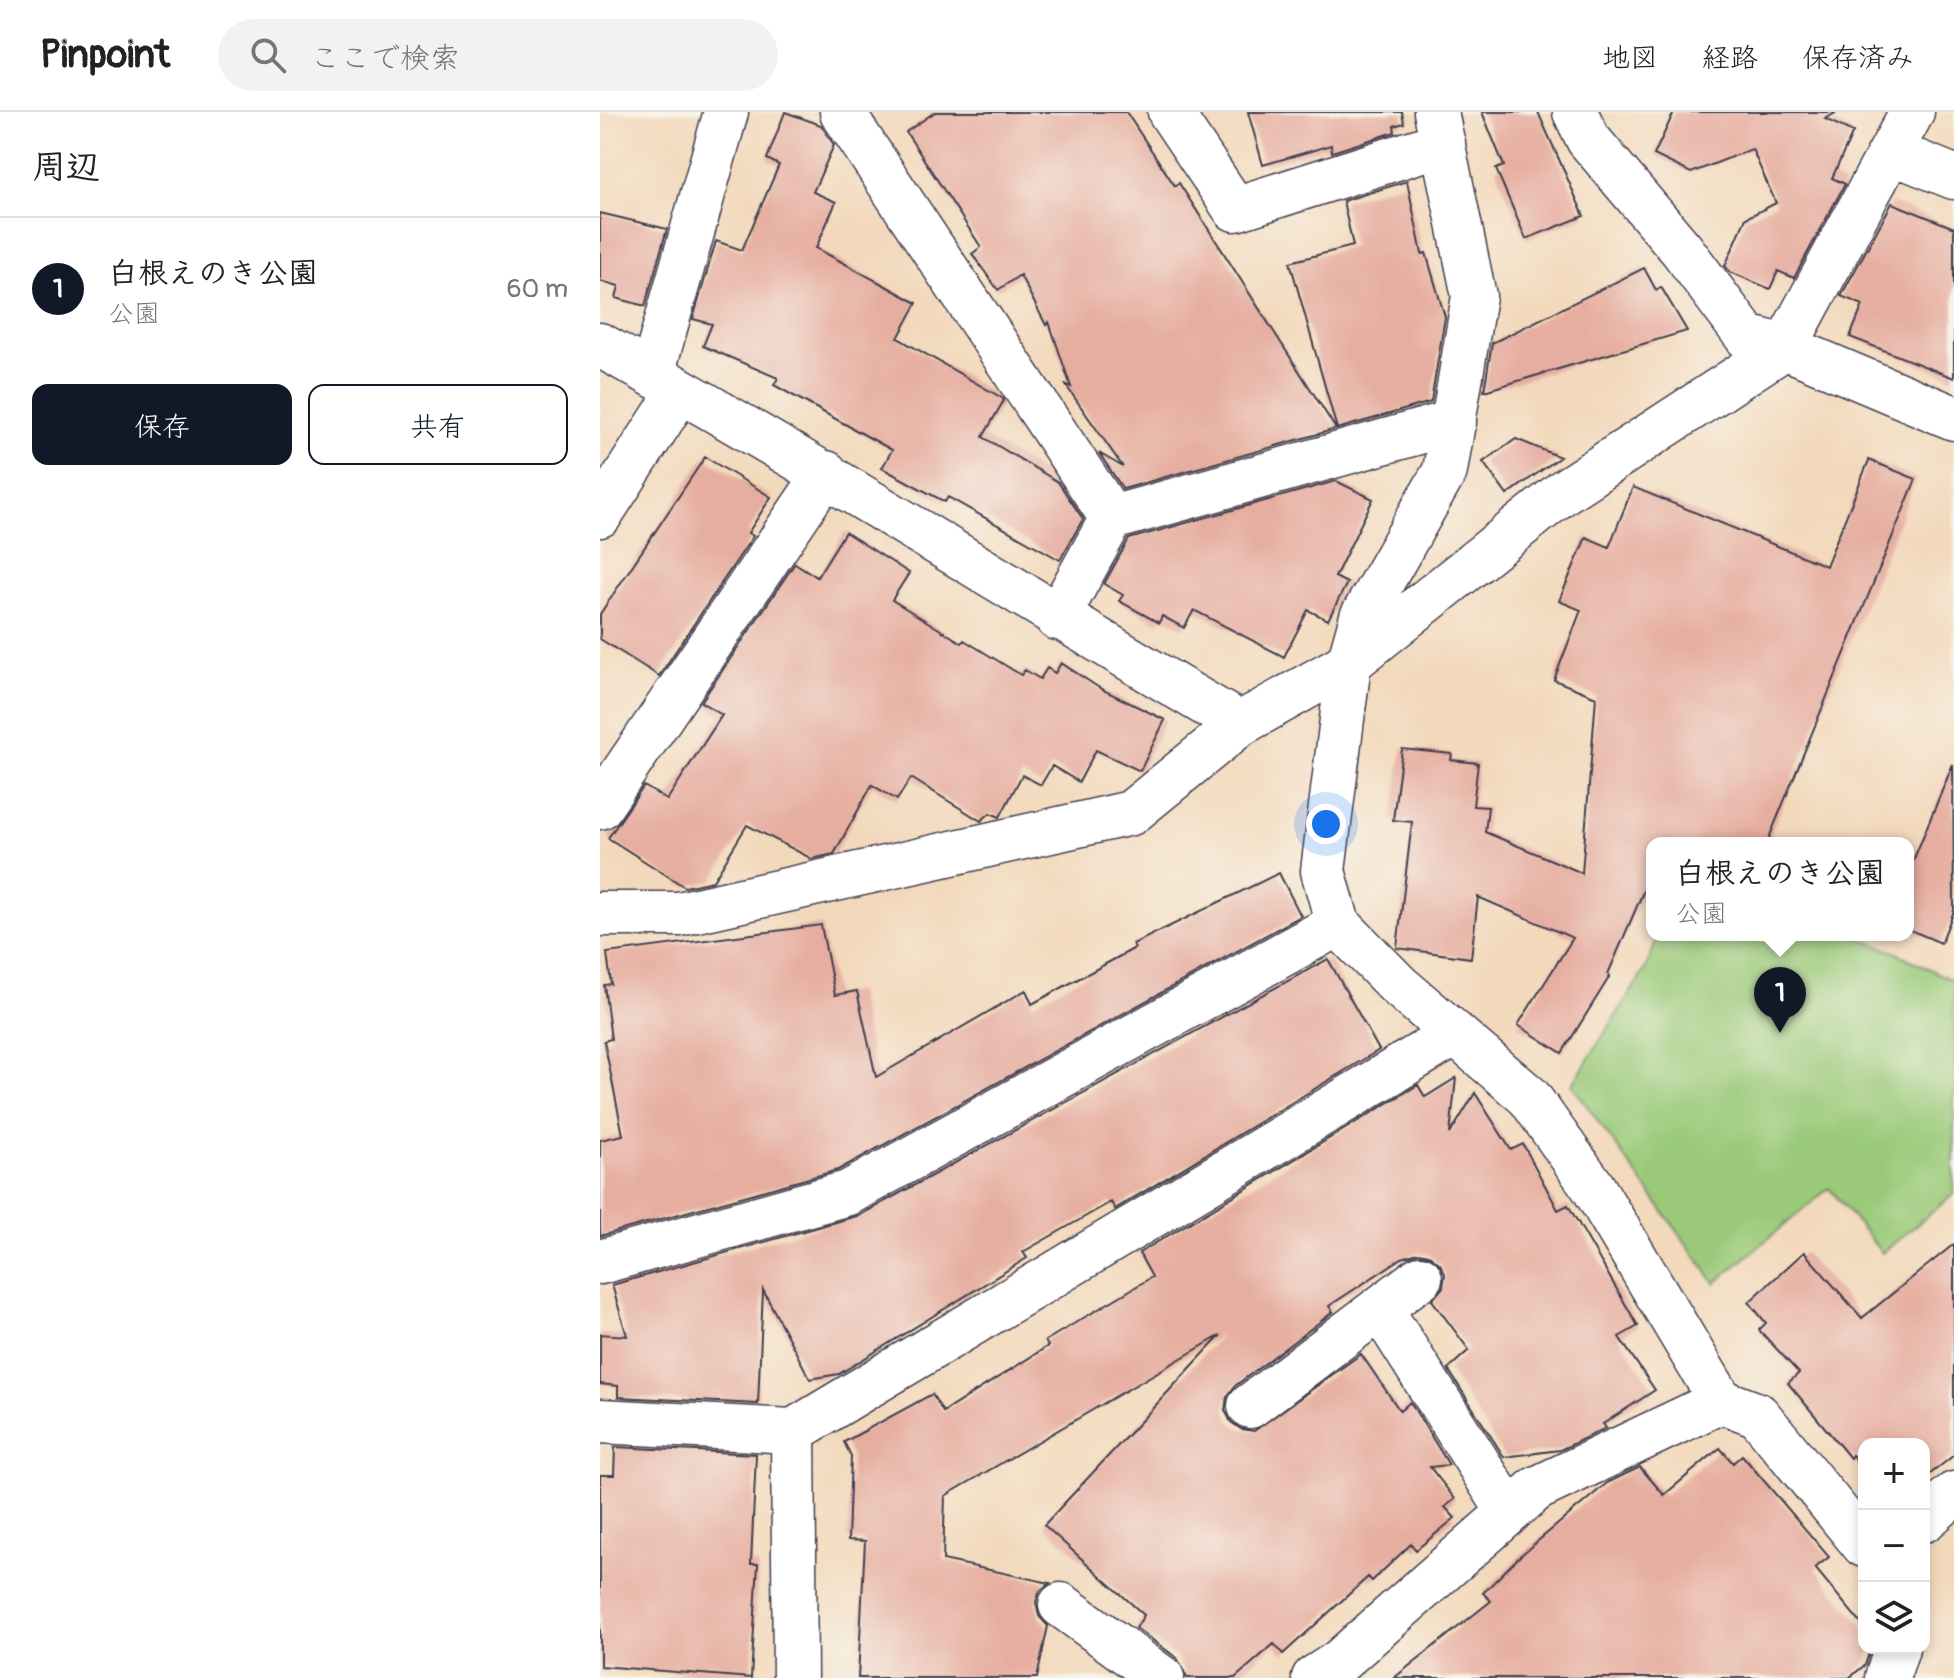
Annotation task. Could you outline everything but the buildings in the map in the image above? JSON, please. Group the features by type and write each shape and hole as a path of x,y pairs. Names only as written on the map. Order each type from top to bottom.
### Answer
{"street":[{"path":"600,515 666,382 726,112"},
{"path":"842,112 1112,518"},
{"path":"1170,112 1235,209 1439,127 1474,296 1445,471 1362,617 1349,663 1323,871 1338,924 1398,985 1529,1097 1593,1187 1721,1401 1758,1415 1858,1538"},
{"path":"600,914 679,914 1131,813 1240,724 1349,663 1563,492 1785,347 1912,112"},
{"path":"1590,121 1747,337 1785,347 1954,418"},
{"path":"1892,152 1954,177"},
{"path":"600,345 826,473 1057,618 1240,724"},
{"path":"1057,618 1112,518 1454,422"},
{"path":"600,807 826,473"},
{"path":"600,1262 848,1193 1338,924"},
{"path":"600,1421 793,1431 1455,1034"},
{"path":"1250,1406 1420,1278"},
{"path":"1380,1308 1509,1512"},
{"path":"1334,1673 1536,1489 1721,1401"},
{"path":"793,1431 795,1678"},
{"path":"1930,1515 1954,1494"},
{"path":"1061,1605 1162,1678"},
{"path":"1887,1678 1895,1654"}],"green space":[{"path":"1657,941 1866,941 1954,981 1954,1194 1882,1253 1829,1188 1715,1283 1572,1085 1645,970"}],"place":[{"name":"白根えのき公園","path":"1780,1033"}]}
